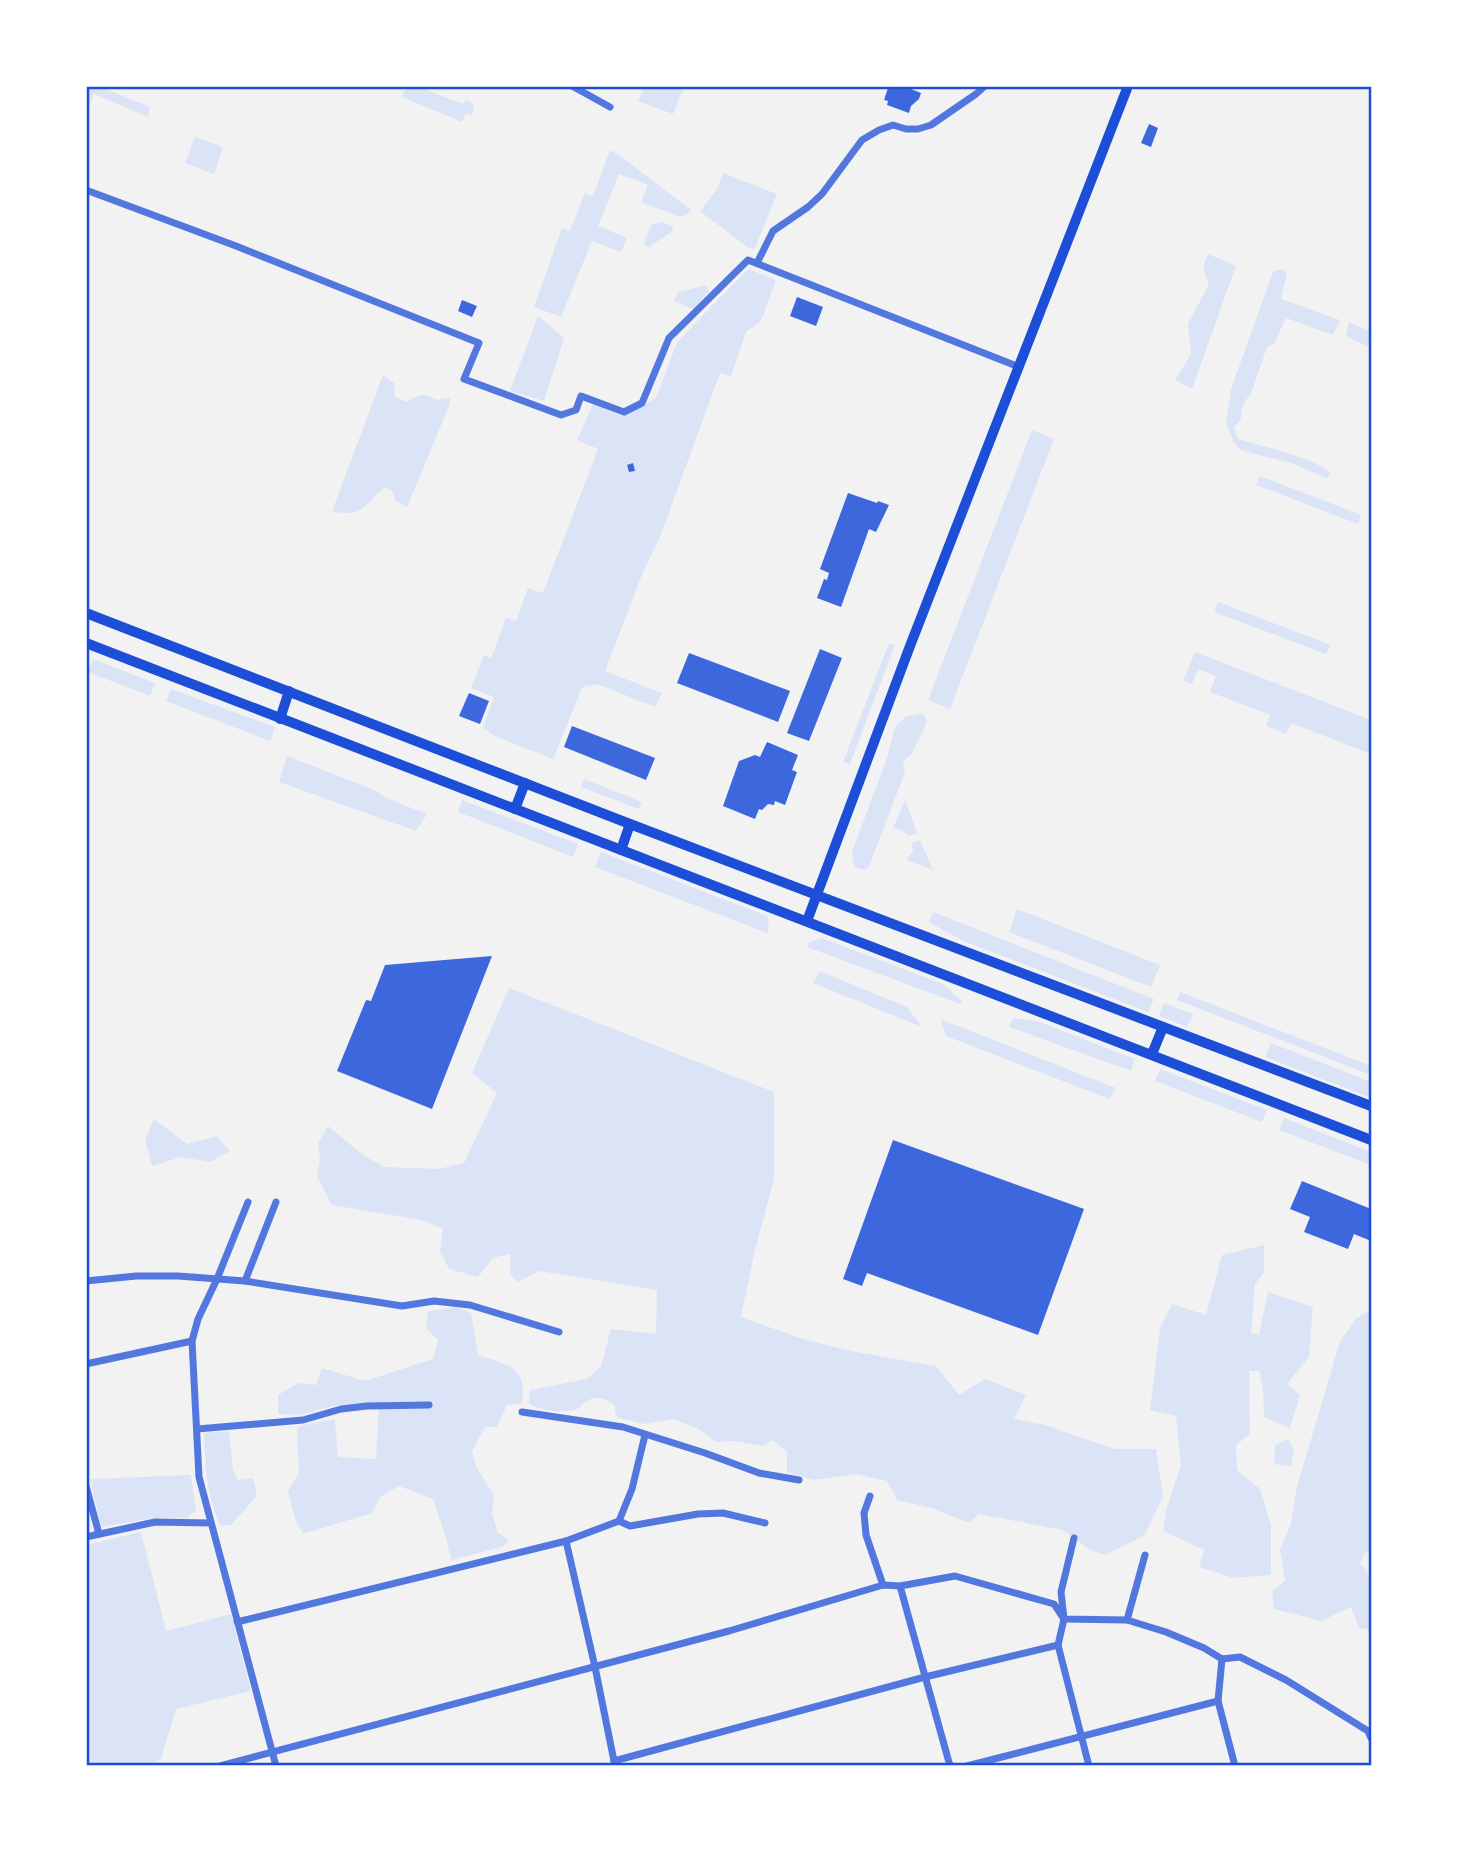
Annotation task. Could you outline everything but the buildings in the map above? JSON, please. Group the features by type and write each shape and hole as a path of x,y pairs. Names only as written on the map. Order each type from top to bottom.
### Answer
{"main road":[{"path":"807,921 910,646 1128,86"},
{"path":"86,613 1371,1106"},
{"path":"86,643 1371,1140"},
{"path":"280,719 289,691"},
{"path":"515,809 525,783"},
{"path":"621,850 631,824"},
{"path":"1152,1054 1163,1027"}],"street":[{"path":"572,86 610,107"},
{"path":"757,263 773,231 822,194 862,140 893,125 918,129 931,125 985,86"},
{"path":"86,190 236,246 479,343 464,379 561,415 576,410 581,396 624,411 642,403 669,338 748,260 1019,367"},
{"path":"248,1202 198,1319 192,1341 199,1477 276,1766"},
{"path":"245,1281 276,1202"},
{"path":"86,1281 146,1276 217,1279 402,1306 434,1301 470,1305 559,1332"},
{"path":"86,1364 192,1341"},
{"path":"197,1429 303,1420 341,1409 367,1406 429,1405"},
{"path":"523,1412 623,1427 759,1473 799,1480"},
{"path":"619,1521 632,1489 645,1434"},
{"path":"86,1486 99,1534"},
{"path":"870,1496 864,1513 866,1535 883,1585"},
{"path":"237,1622 566,1541 619,1521 630,1525 698,1514 723,1513 765,1523"},
{"path":"86,1537 155,1522 210,1523"},
{"path":"1074,1538 1061,1591 1064,1619 1058,1645 1089,1766"},
{"path":"566,1541 596,1667 614,1764 925,1677 1058,1645"},
{"path":"1127,1620 1145,1555"},
{"path":"220,1766 729,1631 883,1585 900,1586 955,1576 1054,1604 1064,1619"},
{"path":"900,1586 950,1766"},
{"path":"1064,1619 1127,1620 1166,1632 1222,1659 1240,1657 1286,1680 1368,1731 1371,1738"},
{"path":"1222,1659 1218,1701 1235,1766"},
{"path":"967,1766 1218,1701"}],"shaded area":[{"path":"89,86 107,86 106,89 150,107 148,117 94,94 86,113"},
{"path":"406,86 428,86 427,90 463,104 466,99 473,105 472,115 466,113 462,122 402,97"},
{"path":"644,86 684,86 673,114 638,101"},
{"path":"195,137 223,147 214,174 185,163"},
{"path":"610,150 691,210 680,217 641,202 648,185 619,174 598,226 627,238 621,252 592,241 561,317 534,307 562,228 570,231 585,193 593,196"},
{"path":"723,173 777,194 755,248 750,249 700,211 717,189"},
{"path":"662,222 672,226 673,231 649,247 646,246 644,243 651,225"},
{"path":"1208,254 1236,266 1192,389 1175,380 1191,354 1188,324 1209,284 1204,269"},
{"path":"748,269 776,280 761,321 746,332 731,376 720,373 660,537 643,572 605,671 662,693 655,707 597,684 587,687 588,684 582,688 553,759 495,736 483,728 494,697 471,688 484,655 491,658 506,618 516,621 528,588 543,593 598,449 577,440 593,404 622,416 656,398 677,342"},
{"path":"1281,269 1287,273 1281,299 1340,320 1333,335 1286,318 1274,344 1267,347 1251,394 1243,405 1241,419 1234,428 1238,439 1313,462 1331,474 1326,478 1291,463 1240,450 1226,423 1231,389 1273,272"},
{"path":"706,285 709,291 693,309 674,301 678,292"},
{"path":"538,316 564,338 544,401 510,391"},
{"path":"1349,322 1371,332 1371,348 1346,336"},
{"path":"383,375 394,383 395,397 407,402 421,395 436,400 450,398 449,406 407,507 396,501 392,491 385,487 357,511 332,511"},
{"path":"1032,430 1054,439 950,709 928,700"},
{"path":"1260,476 1361,515 1358,524 1256,485"},
{"path":"1218,602 1331,645 1326,654 1214,612"},
{"path":"889,643 895,645 850,764 843,762"},
{"path":"1195,652 1371,720 1371,754 1291,723 1286,734 1266,726 1270,715 1210,692 1216,676 1198,669 1192,684 1183,681"},
{"path":"93,659 155,683 150,696 88,672"},
{"path":"171,689 275,727 270,741 166,701"},
{"path":"923,713 927,722 911,755 903,761 905,772 870,864 867,869 859,869 853,863 852,852 887,758 895,727 905,717"},
{"path":"287,756 377,791 386,798 427,814 416,831 279,782"},
{"path":"584,779 642,802 639,809 581,787"},
{"path":"462,800 578,844 573,857 458,812"},
{"path":"905,800 917,833 909,836 893,828"},
{"path":"920,840 933,870 906,860 913,851 912,843"},
{"path":"601,852 767,916 767,933 595,867"},
{"path":"1017,909 1160,965 1151,987 1009,932"},
{"path":"933,912 1154,999 1148,1012 963,941 929,922"},
{"path":"822,938 943,984 962,1001 960,1004 807,947 809,942"},
{"path":"820,971 907,1007 922,1027 813,983"},
{"path":"509,988 774,1092 774,1179 741,1317 803,1339 851,1351 936,1366 959,1395 985,1379 1026,1395 1014,1419 1045,1425 1115,1449 1156,1449 1163,1497 1144,1536 1105,1555 1089,1549 1063,1530 979,1514 969,1523 931,1508 897,1500 887,1481 855,1474 813,1480 787,1472 787,1452 773,1440 763,1446 734,1441 716,1442 697,1428 672,1419 644,1424 618,1418 615,1406 599,1398 569,1411 551,1411 529,1404 530,1390 587,1379 601,1366 611,1329 656,1334 657,1290 539,1271 518,1282 510,1274 510,1254 493,1258 478,1277 449,1269 440,1251 443,1229 422,1220 332,1205 317,1176 320,1159 318,1144 328,1126 363,1155 384,1167 439,1169 464,1163 497,1093 472,1073"},
{"path":"1180,992 1371,1066 1371,1075 1177,1000"},
{"path":"1164,1003 1193,1014 1187,1027 1159,1016"},
{"path":"1013,1018 1037,1021 1135,1059 1131,1071 1009,1027"},
{"path":"940,1019 1116,1088 1109,1099 946,1036"},
{"path":"1271,1043 1371,1082 1371,1098 1265,1057"},
{"path":"1160,1069 1267,1110 1262,1122 1155,1081"},
{"path":"1284,1118 1371,1152 1371,1165 1279,1130"},
{"path":"154,1119 187,1144 217,1136 230,1151 210,1162 181,1157 152,1166 145,1140"},
{"path":"1264,1245 1264,1273 1255,1284 1251,1333 1259,1335 1268,1292 1313,1307 1309,1357 1287,1384 1300,1395 1290,1428 1264,1417 1259,1371 1249,1371 1250,1434 1236,1445 1237,1470 1260,1489 1271,1525 1271,1575 1233,1578 1199,1567 1204,1550 1163,1531 1167,1507 1181,1465 1176,1416 1150,1410 1160,1328 1172,1304 1206,1315 1222,1255"},
{"path":"457,1307 471,1313 478,1355 513,1369 522,1382 522,1403 507,1405 497,1427 485,1427 472,1451 476,1466 494,1496 492,1513 498,1533 509,1540 502,1547 451,1560 433,1499 399,1486 380,1497 372,1513 303,1534 295,1519 288,1491 299,1473 299,1426 335,1419 338,1457 376,1459 379,1403 337,1405 300,1415 278,1414 278,1395 298,1383 316,1385 322,1368 365,1381 433,1359 438,1340 426,1328 428,1311"},
{"path":"1371,1310 1371,1549 1364,1554 1360,1563 1371,1577 1371,1630 1359,1628 1351,1607 1321,1621 1274,1609 1272,1591 1285,1581 1280,1550 1291,1524 1297,1487 1340,1341 1357,1318"},
{"path":"229,1431 233,1470 238,1480 253,1478 257,1496 231,1525 220,1525 209,1492 204,1433"},
{"path":"1288,1439 1294,1449 1291,1467 1274,1464 1275,1445"},
{"path":"191,1475 196,1510 187,1518 155,1518 101,1527 90,1479"},
{"path":"141,1532 166,1631 231,1614 251,1691 176,1709 161,1759 145,1766 86,1766 86,1545"}]}
